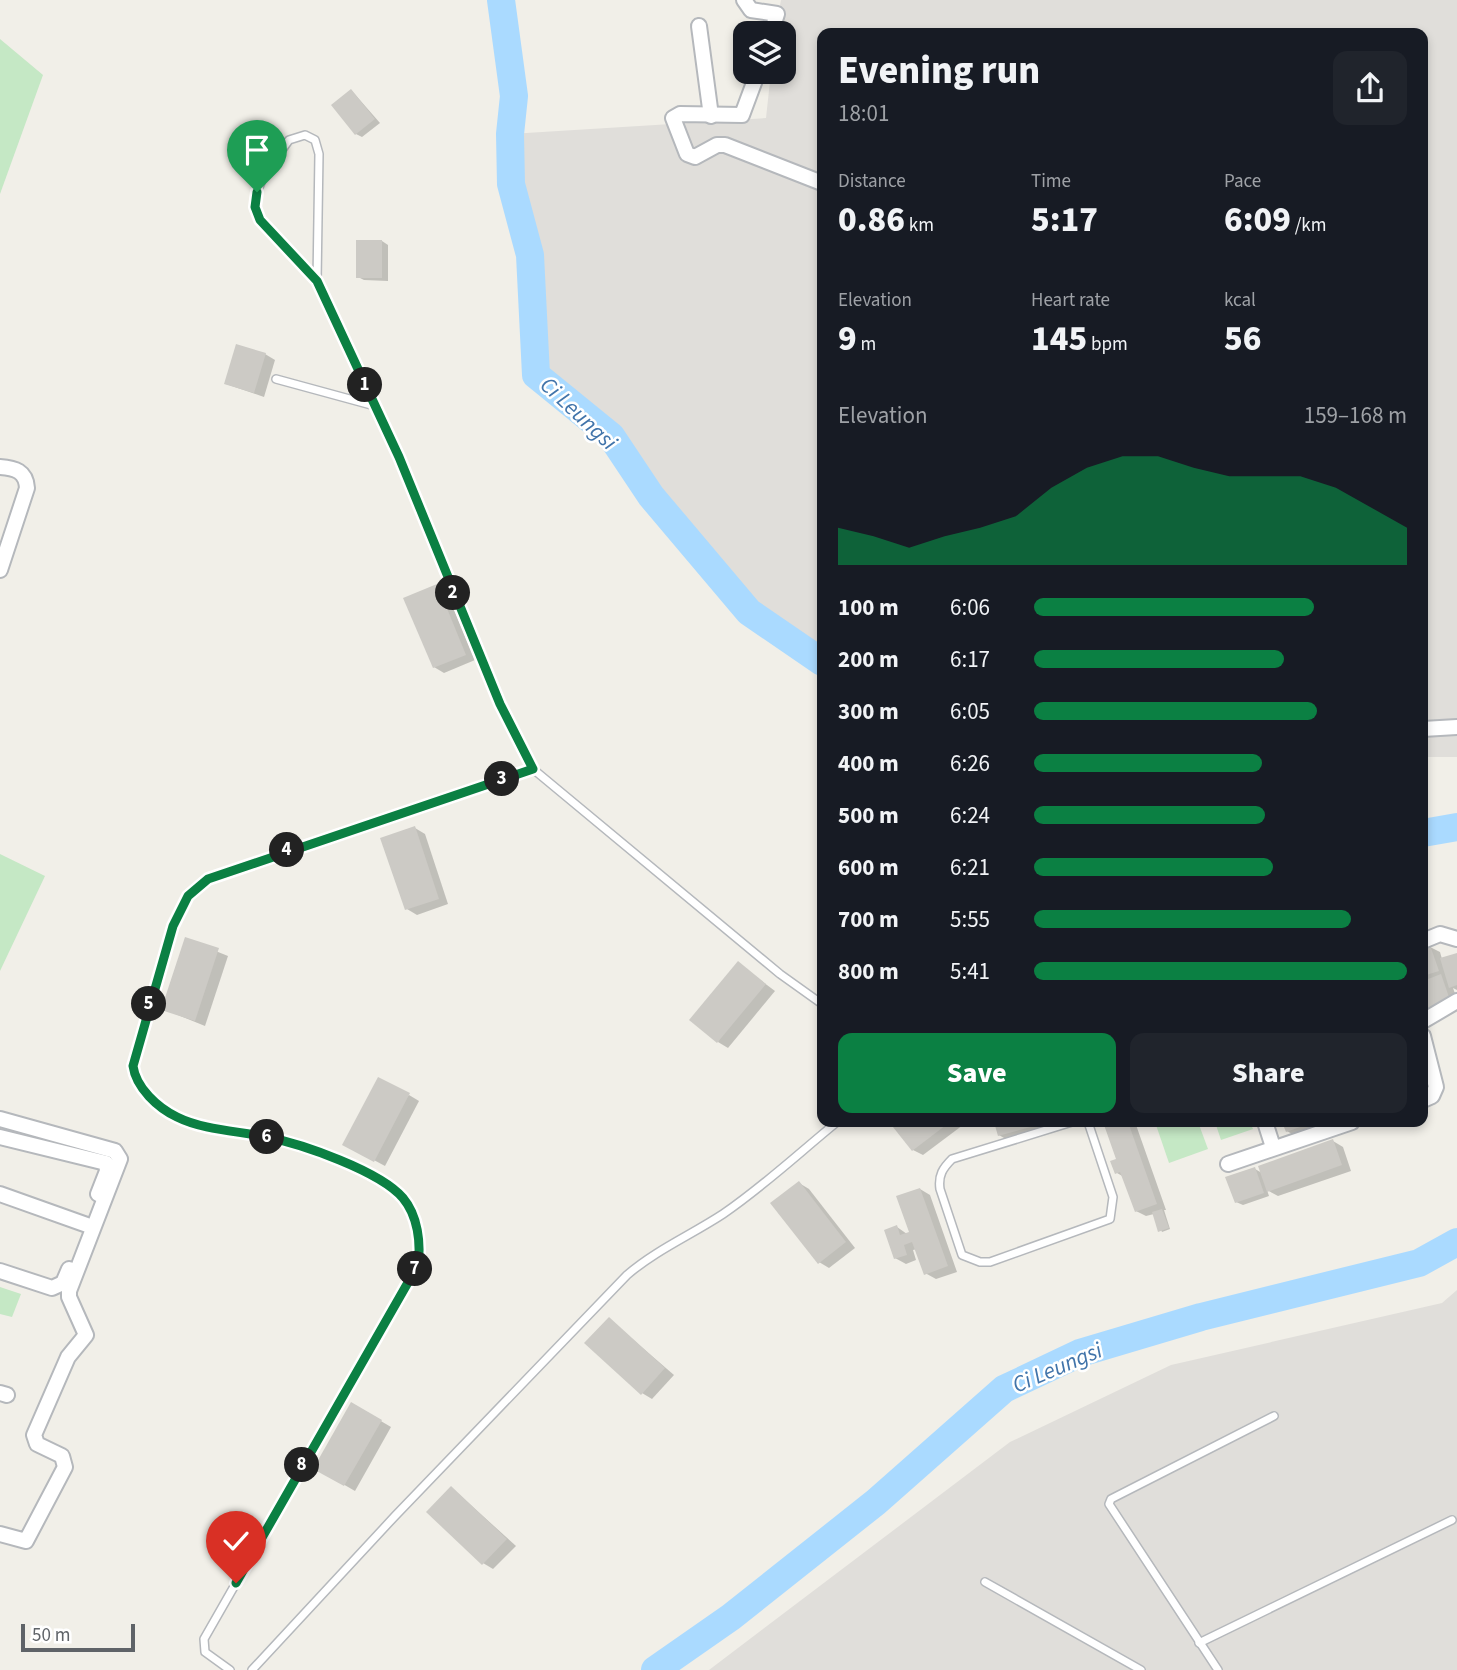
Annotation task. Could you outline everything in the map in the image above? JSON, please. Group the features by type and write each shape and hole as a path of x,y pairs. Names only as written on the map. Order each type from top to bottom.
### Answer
{"street":[{"path":"744,0 751,10 777,14 775,21"},
{"path":"699,26 711,116"},
{"path":"754,84 742,115 680,114 673,118 674,126 689,156 724,145 817,181"},
{"path":"0,467 21,472 27,479 27,488 0,570"},
{"path":"1428,729 1457,727"},
{"path":"1428,939 1440,934 1457,939"},
{"path":"1428,1018 1457,1002"},
{"path":"1428,1056 1436,1087 1432,1096 1428,1098"},
{"path":"0,1119 115,1151 120,1158 69,1291 86,1335 68,1357 34,1435 37,1444 62,1456 65,1467 26,1541 0,1534"},
{"path":"1267,1127 1273,1146"},
{"path":"1228,1164 1273,1146 1336,1127"},
{"path":"0,1137 6,1136 106,1163 107,1171 64,1283 52,1287 0,1271"},
{"path":"0,1194 87,1225"}],"lane":[{"path":"317,281 319,154 315,140 305,135 289,140 264,175 255,207 265,226 317,281 376,406 496,694 533,769 780,974 817,1000"},
{"path":"276,379 376,406"},
{"path":"230,1670 205,1652 204,1639 413,1274 420,1247 408,1206 387,1185 305,1146 178,1118 150,1097 139,1084 133,1066 170,934 188,896 208,879 533,769"},
{"path":"252,1670 413,1496 627,1275 641,1263 694,1234 762,1186 831,1127"},
{"path":"1056,1127 953,1159 944,1167 939,1178 940,1189 962,1255 980,1262 990,1262 1110,1219 1113,1197 1090,1127"},
{"path":"1218,1670 1109,1504 1111,1499 1274,1416"},
{"path":"1199,1643 1452,1520"},
{"path":"985,1582 1141,1670"}],"shaded area":[{"path":"781,0 1457,0 1457,757 1428,757 1428,28 817,28 817,659 749,612 675,525 611,437 536,375 530,255 511,184 510,134 766,118 770,84 796,84 796,21 777,21"},
{"path":"1457,1290 1457,1670 709,1670 1010,1442 1171,1365 1442,1303"}],"green space":[{"path":"0,39 43,75 0,194"},
{"path":"0,854 45,876 0,971"},
{"path":"1157,1127 1200,1127 1208,1149 1169,1163"},
{"path":"1217,1127 1253,1129 1221,1140"},
{"path":"0,1287 21,1294 12,1317 0,1314"}],"building":[{"path":"351,89 375,119 355,135 331,105"},
{"path":"356,240 382,240 382,278 356,278"},
{"path":"236,344 266,353 254,393 224,384"},
{"path":"437,584 466,655 433,668 403,598"},
{"path":"415,826 439,899 405,910 380,838"},
{"path":"185,937 219,948 195,1021 161,1010"},
{"path":"1428,946 1439,971 1428,974"},
{"path":"1457,953 1457,985 1449,988 1440,958"},
{"path":"738,961 766,984 717,1043 689,1020"},
{"path":"1441,974 1450,1000 1428,1008 1428,979"},
{"path":"378,1077 410,1093 374,1162 342,1145"},
{"path":"893,1127 943,1127 912,1151"},
{"path":"995,1127 1031,1127 998,1136"},
{"path":"1105,1127 1130,1127 1157,1204 1135,1212 1120,1172 1115,1174 1110,1161 1116,1159"},
{"path":"1284,1127 1300,1127 1286,1132"},
{"path":"1333,1139 1342,1165 1267,1192 1258,1166"},
{"path":"1255,1167 1264,1193 1235,1203 1225,1177"},
{"path":"799,1181 846,1242 818,1264 770,1203"},
{"path":"920,1188 948,1266 924,1275 912,1242 904,1245 907,1255 894,1259 884,1230 897,1225 900,1235 909,1232 896,1196"},
{"path":"1162,1209 1169,1228 1158,1232 1152,1212"},
{"path":"609,1317 665,1368 641,1395 584,1343"},
{"path":"351,1402 382,1420 344,1486 313,1469"},
{"path":"451,1486 507,1539 482,1565 426,1512"}],"waterway":[{"name":"Ci Leungsi","path":"501,0 514,96 510,134 511,184 530,255 536,375 611,436 651,496 749,612 817,659"},
{"name":"Ci Leungsi","path":"1428,832 1457,827"},
{"name":"Ci Leungsi","path":"655,1670 731,1617 876,1502 1004,1389 1080,1353 1201,1317 1419,1263 1457,1242"}],"route":[{"path":"236,1583 328,1418 418,1265 419,1237 408,1206 402,1198 387,1185 341,1161 305,1146 178,1118 150,1097 139,1084 133,1066 167,942 188,896 195,887 208,879 401,811 533,769 500,704 399,457 317,281 260,220 255,207 257,192"}]}
